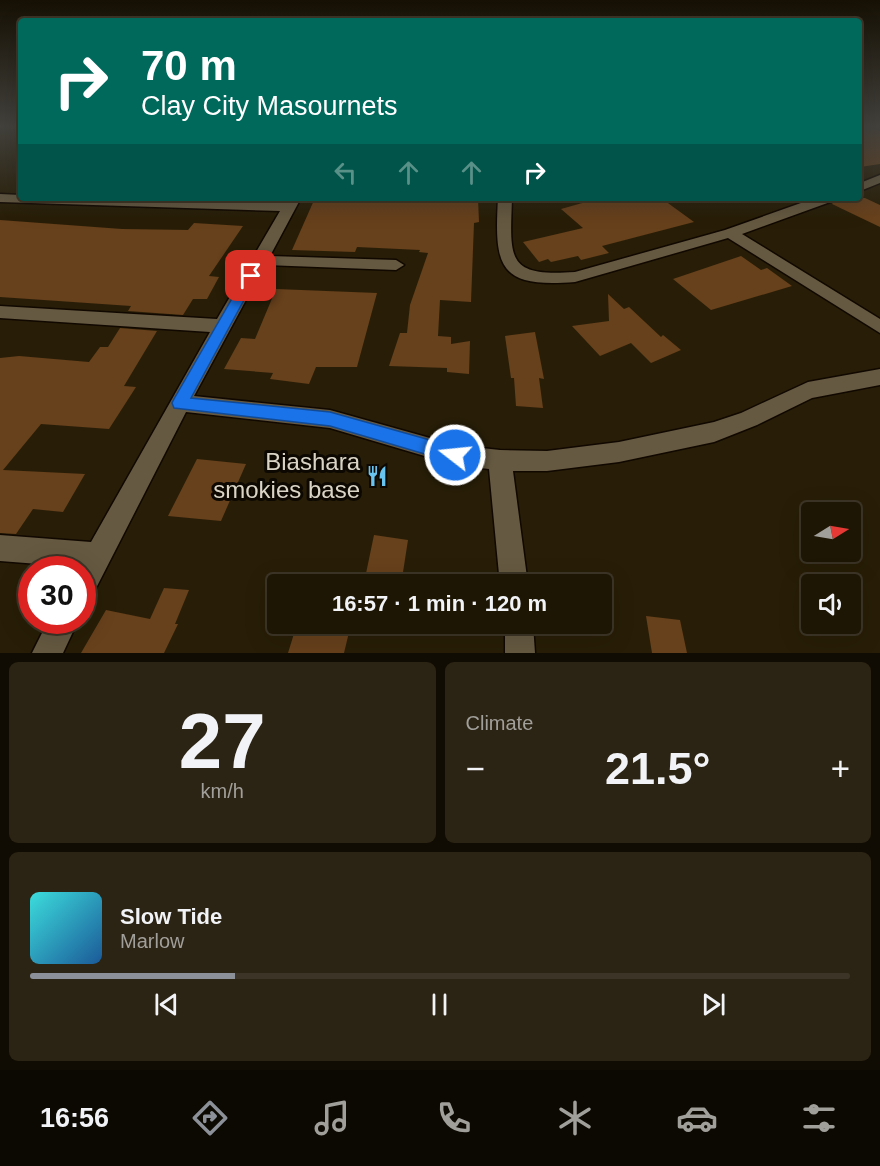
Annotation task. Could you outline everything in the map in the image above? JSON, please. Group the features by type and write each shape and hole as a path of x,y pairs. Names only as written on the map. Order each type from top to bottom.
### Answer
{"street":[{"path":"0,198 18,198"},
{"path":"96,561 180,403 292,202 219,201"},
{"path":"505,201 503,243 506,257 516,271 528,277 549,280 575,277 730,233 820,201"},
{"path":"730,233 880,327"},
{"path":"260,260 396,265"},
{"path":"0,312 224,326"},
{"path":"180,403 330,419 455,455 500,460 547,461 619,452 714,432 749,419 808,390 880,377"},
{"path":"500,460 513,574"},
{"path":"0,548 99,556"},
{"path":"47,653 57,634"},
{"path":"519,634 520,653"}],"building":[{"path":"862,157 880,157 880,164 862,167"},
{"path":"862,198 865,198 880,205 880,227 832,204 834,201 862,201"},
{"path":"314,201 478,201 479,222 474,223 471,302 440,300 438,336 451,337 451,344 470,341 469,374 447,372 447,368 389,366 400,333 407,333 410,305 428,253 419,252 420,250 357,247 355,252 292,250"},
{"path":"589,201 665,201 694,222 602,246 609,253 581,260 578,256 551,262 548,259 539,262 523,242 583,228 561,209"},
{"path":"0,220 122,229 188,230 194,223 243,226 209,276 219,277 207,299 193,299 183,315 128,311 131,306 0,297"},
{"path":"741,256 761,270 767,268 792,286 711,310 673,279"},
{"path":"276,289 377,293 357,367 316,367 309,384 270,379 273,373 224,369 241,338 255,339"},
{"path":"608,294 624,309 629,307 661,337 663,335 681,350 651,363 631,343 600,356 572,326 609,321"},
{"path":"120,328 157,331 124,386 136,387 109,429 41,424 3,470 85,474 63,512 33,509 16,534 0,533 0,358 19,356 89,362 100,347 108,347"},
{"path":"535,332 544,379 539,378 543,408 516,406 514,378 511,378 505,336"},
{"path":"197,459 246,464 221,521 168,516"},
{"path":"374,535 408,540 403,574 366,574"},
{"path":"164,588 189,590 175,624 178,624 164,653 81,653 92,634 96,634 96,627 106,610 150,619"},
{"path":"646,616 680,620 687,653 652,653"},
{"path":"294,634 349,634 344,653 288,653"}],"place":[{"name":"Biashara smokies base","path":"377,476"}],"route":[{"path":"251,276 180,403 330,419 455,455"}]}
